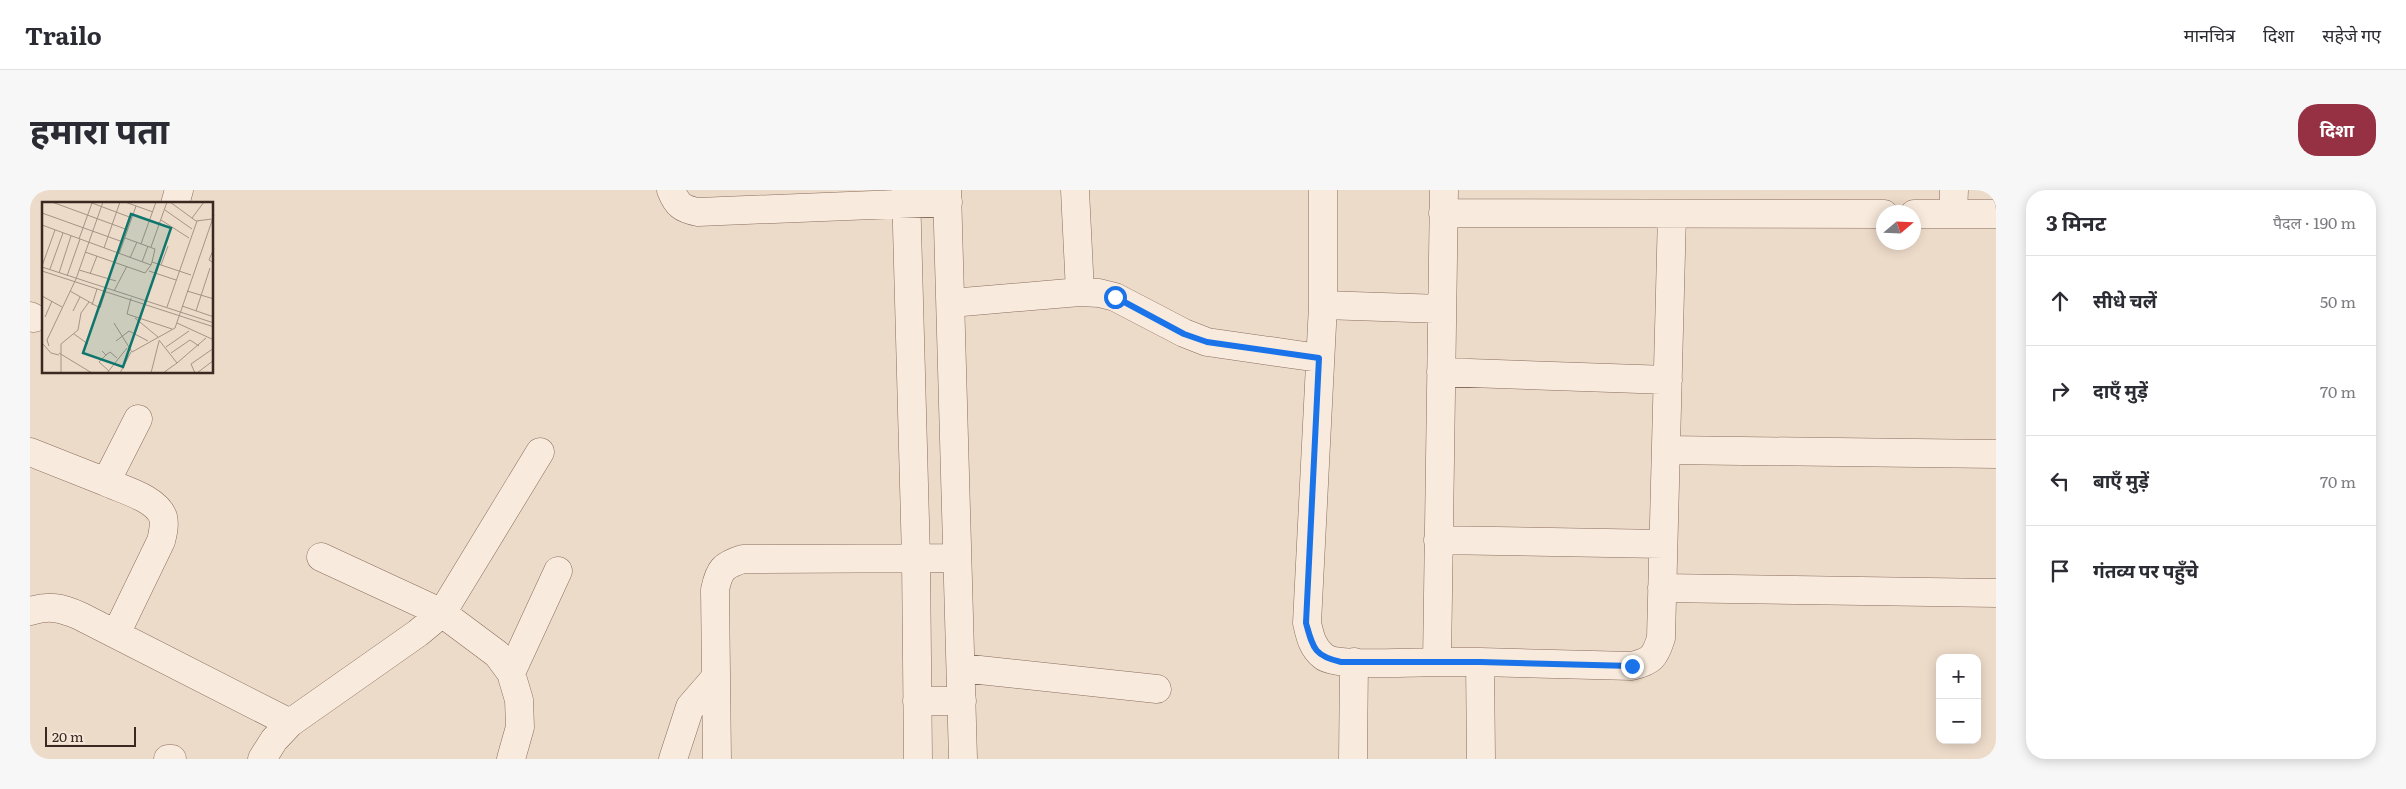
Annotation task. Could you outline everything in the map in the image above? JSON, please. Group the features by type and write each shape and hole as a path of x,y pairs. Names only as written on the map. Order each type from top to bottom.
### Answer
{"street":[{"path":"672,190 675,202 684,210 698,212 906,197 948,196 963,759"},
{"path":"1075,190 1080,292"},
{"path":"1323,190 1323,305 1306,623 1313,646 1325,658 1341,662 1480,662 1632,666 1649,662 1657,651 1661,638 1672,214"},
{"path":"906,197 916,558 918,759"},
{"path":"1437,662 1444,202 1615,202 1672,214 1781,202 1876,213"},
{"path":"1921,212 1953,202 1996,214"},
{"path":"951,303 1080,292 1115,297 1184,334 1207,342 1319,358"},
{"path":"1323,305 1442,309"},
{"path":"1441,372 1668,380"},
{"path":"106,482 138,419"},
{"path":"1666,450 1996,454"},
{"path":"30,452 106,482 154,504 163,516 164,527 161,541 116,634"},
{"path":"262,759 274,740 290,724 418,633 442,613 540,452"},
{"path":"1438,540 1664,544"},
{"path":"320,558 442,613 497,654 511,673 519,700 520,727 511,759"},
{"path":"717,759 715,590 718,576 728,564 743,559 958,558"},
{"path":"511,673 558,572"},
{"path":"1662,588 1996,593"},
{"path":"30,611 44,607 62,608 290,724"},
{"path":"1353,759 1354,662"},
{"path":"1480,662 1481,759"},
{"path":"960,668 1157,689"},
{"path":"673,759 690,707 716,677"},
{"path":"917,701 962,701"}],"route":[{"path":"1115,297 1184,334 1207,342 1319,358 1306,623 1313,646 1325,658 1341,662 1480,662 1632,666"}]}
